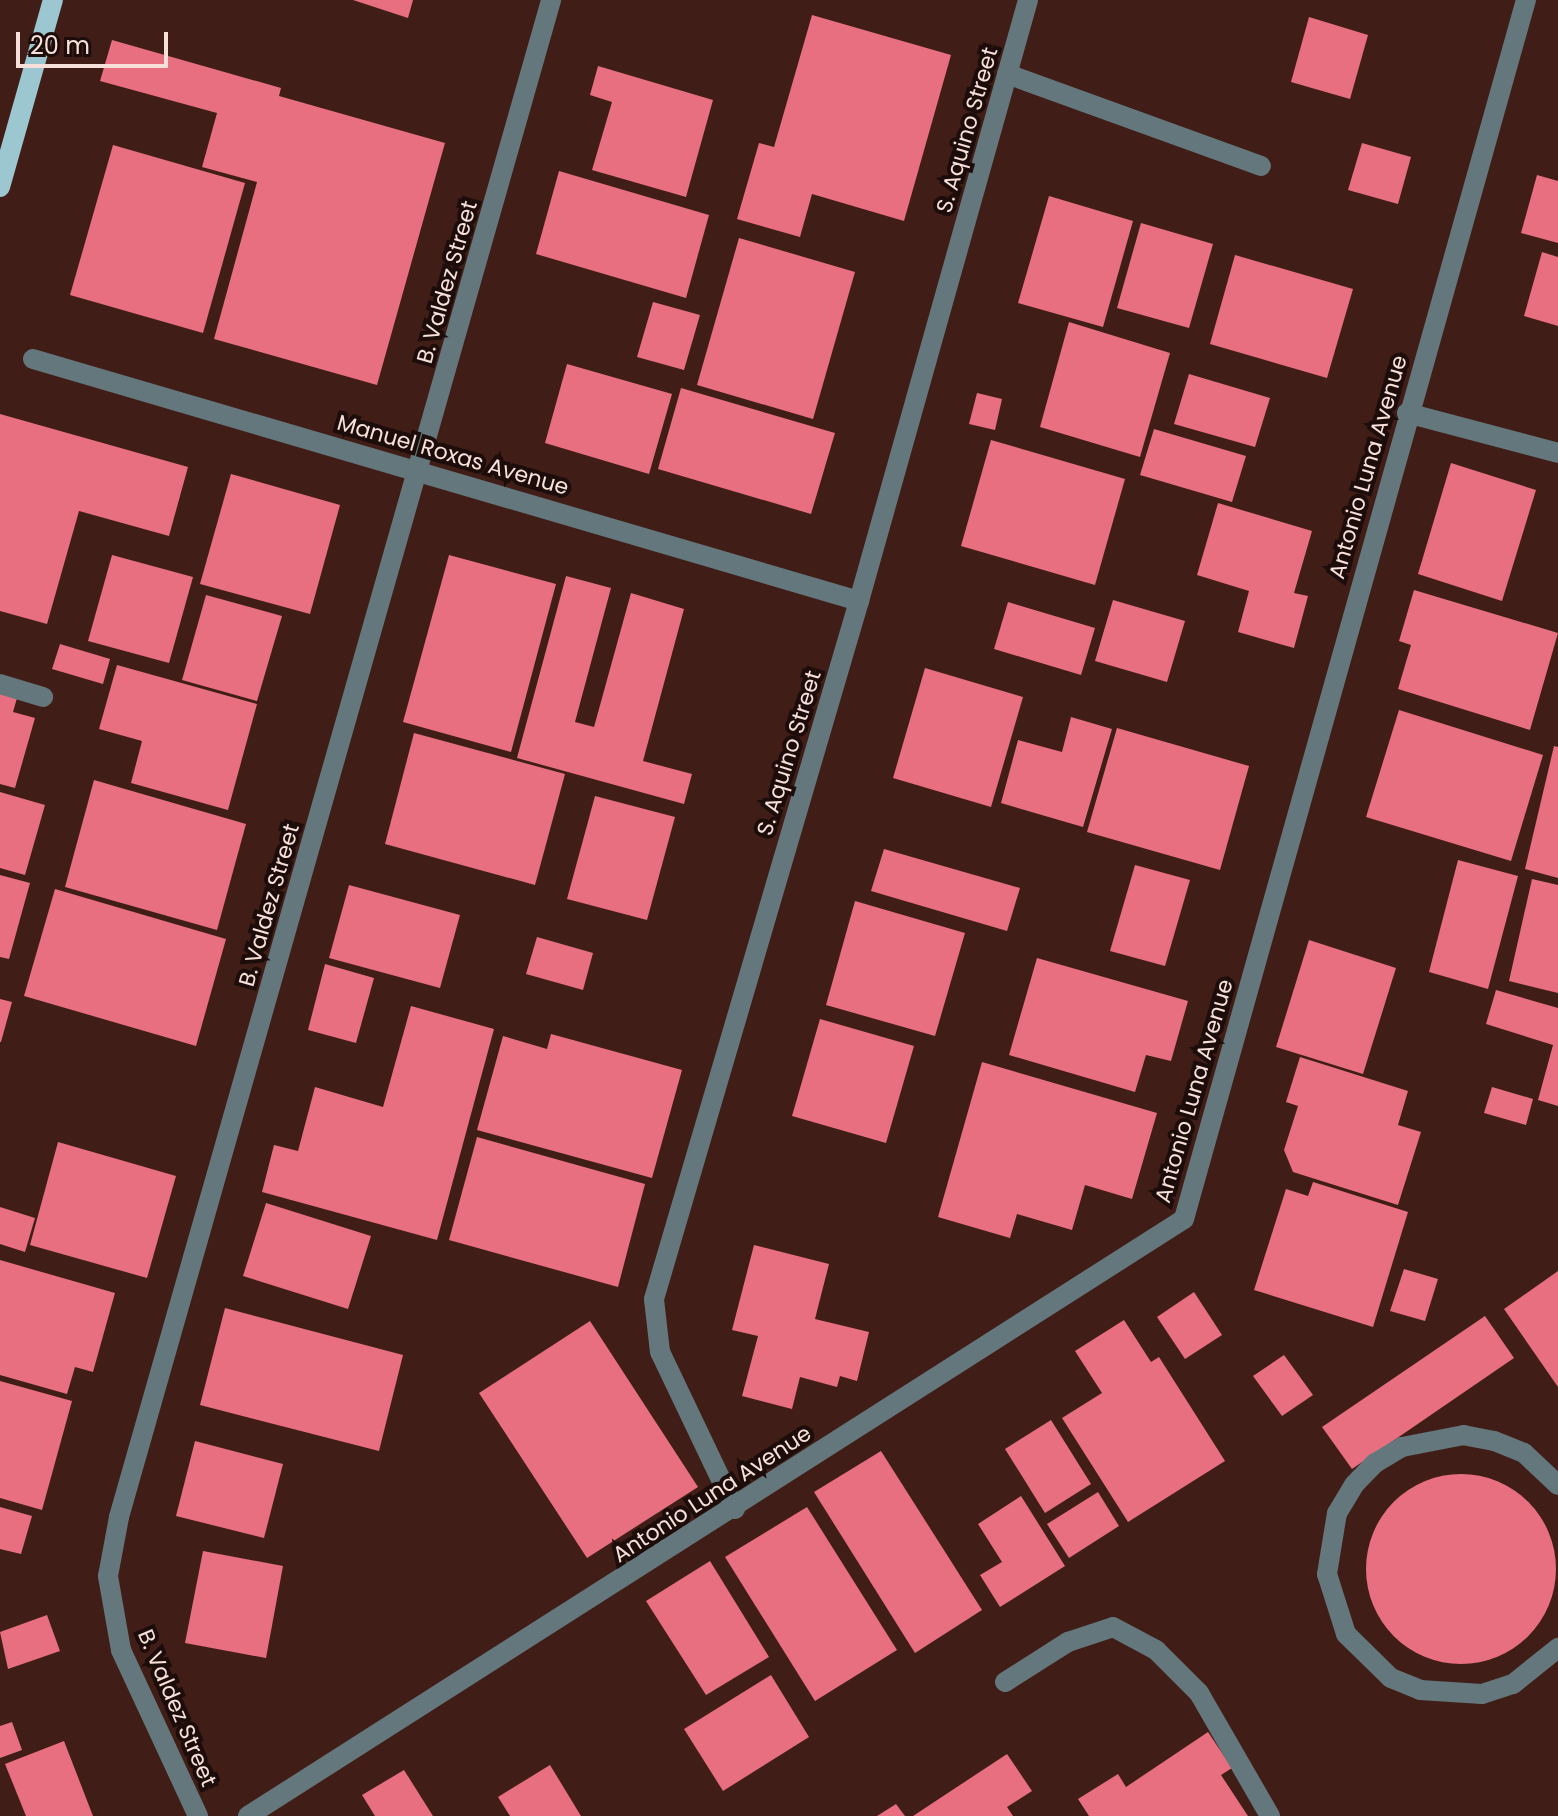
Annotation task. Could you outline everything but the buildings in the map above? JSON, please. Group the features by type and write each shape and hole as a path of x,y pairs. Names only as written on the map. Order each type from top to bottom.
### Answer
{"main road":[{"path":"0,187 53,0"}],"street":[{"name":"B. Valdez Street","path":"198,1816 121,1650 108,1576 119,1517 551,0"},
{"name":"S. Aquino Street","path":"735,1509 660,1352 654,1299 859,601 1028,0"},
{"name":"Antonio Luna Avenue","path":"248,1816 735,1509 1184,1219 1407,413 1526,0"},
{"path":"1007,74 1261,166"},
{"name":"Manuel Roxas Avenue","path":"33,359 419,469 859,601"},
{"path":"1407,413 1558,453"},
{"path":"0,684 43,697"},
{"path":"1558,1485 1524,1453 1494,1441 1464,1435 1433,1437 1375,1463 1337,1513 1329,1543 1327,1574 1346,1634 1391,1678 1420,1690 1482,1694 1513,1684 1539,1668 1558,1648"},
{"path":"1005,1682 1068,1642 1113,1627 1156,1650 1199,1693 1270,1816"},
{"path":"1539,1668 1558,1677"}]}
